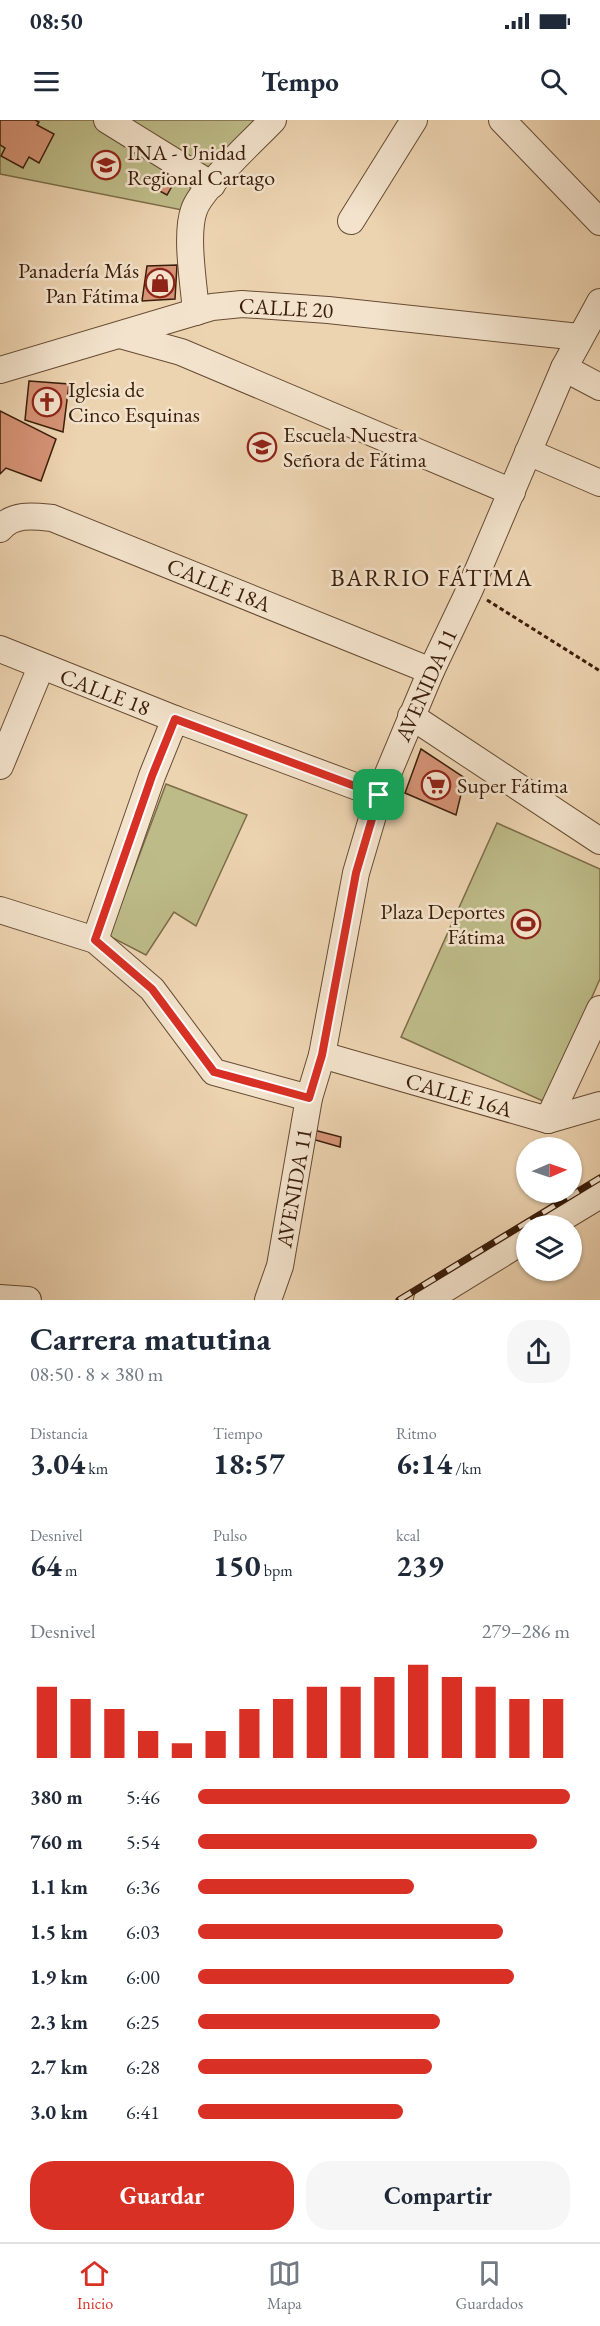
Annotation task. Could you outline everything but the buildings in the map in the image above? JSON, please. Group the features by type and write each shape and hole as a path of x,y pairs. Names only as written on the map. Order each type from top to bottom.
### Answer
{"street":[{"path":"107,120 212,185"},
{"path":"196,312 191,265 191,221 198,201 273,120"},
{"path":"351,221 414,120"},
{"path":"502,120 600,222"},
{"name":"AVENIDA 11","path":"268,1300 280,1266 309,1098 322,1055 356,873 379,795 411,716 470,589 564,368 600,302"},
{"name":"CALLE 20","path":"0,370 212,307 271,305 579,337"},
{"path":"116,334 181,352 512,492"},
{"path":"564,368 600,387"},
{"path":"528,452 600,483"},
{"name":"CALLE 18A","path":"2,526 26,516 52,518 431,671"},
{"name":"CALLE 18","path":"0,649 175,719 379,795"},
{"path":"0,766 41,667"},
{"path":"411,716 600,841"},
{"path":"95,940 152,776 175,719"},
{"path":"0,910 95,940 152,989 214,1072 309,1098"},
{"path":"548,1120 600,1010"},
{"name":"CALLE 16A","path":"322,1055 548,1120"},
{"path":"548,1120 598,1106"},
{"path":"567,1215 600,1195"},
{"path":"427,1300 516,1245"},
{"path":"0,1298 28,1300"}],"path":[{"path":"470,589 600,671"}],"shaded area":[{"name":"INA - Unidad Regional Cartago","path":"0,120 258,120 194,184 182,210 0,174"},
{"path":"166,784 247,815 196,926 174,912 146,955 109,936"},
{"name":"Plaza Deportes Fátima","path":"497,823 600,869 600,979 545,1102 401,1037"}],"railway":[{"path":"399,1300 600,1178"}],"place":[{"name":"INA - Unidad Regional Cartago","path":"106,165"},
{"name":"Panadería Más Pan Fátima","path":"160,283"},
{"name":"Iglesia de Cinco Esquinas","path":"47,402"},
{"name":"Escuela Nuestra Señora de Fátima","path":"262,447"},
{"name":"Super Fátima","path":"436,785"},
{"name":"Plaza Deportes Fátima","path":"526,924"}],"district":[{"name":"BARRIO FÁTIMA","path":"432,577"}],"route":[{"path":"175,719 379,795 356,873 322,1055 309,1098 214,1072 152,989 95,940 152,776 175,719"}]}
